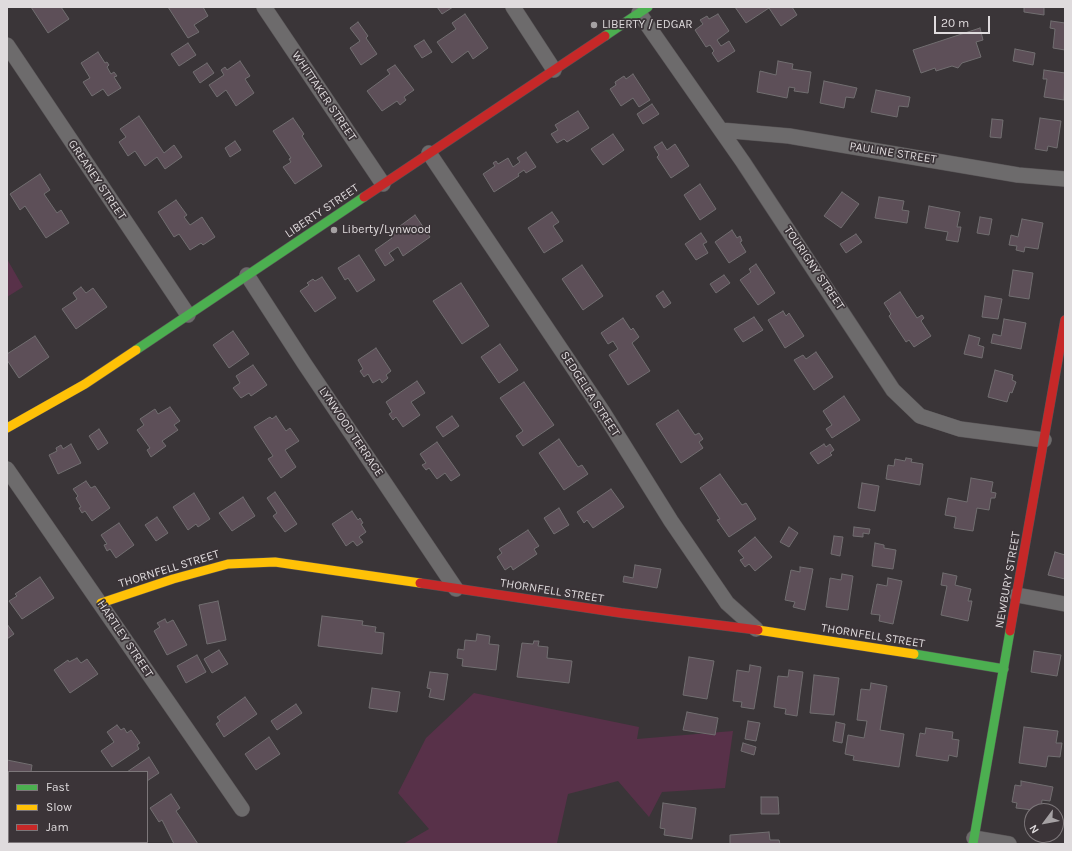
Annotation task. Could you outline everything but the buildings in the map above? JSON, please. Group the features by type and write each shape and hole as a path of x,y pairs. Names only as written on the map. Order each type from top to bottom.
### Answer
{"street":[{"name":"WHITTAKER STREET","path":"264,7 383,184"},
{"path":"513,7 554,70"},
{"name":"LIBERTY STREET","path":"7,428 51,405 85,384 643,10"},
{"name":"TOURIGNY STREET","path":"643,10 893,390 920,416 960,429 1044,440"},
{"name":"GREANEY STREET","path":"7,45 188,315"},
{"name":"PAULINE STREET","path":"721,130 789,136 1018,175 1065,179"},
{"name":"SEDGELEA STREET","path":"429,153 603,412 670,521 727,603 756,630"},
{"name":"LYNWOOD TERRACE","path":"247,275 304,363 456,589"},
{"name":"NEWBURY STREET","path":"974,841 1044,440 1060,378 1065,320"},
{"name":"HARTLEY STREET","path":"7,469 242,808"},
{"name":"THORNFELL STREET","path":"101,603 173,579 228,564 274,562 621,613 756,630 1004,669"},
{"path":"1017,595 1065,604"},
{"path":"974,841 1009,844"}],"shaded area":[{"path":"7,259 23,287 7,297"},
{"path":"474,693 639,727 637,739 733,731 725,788 662,792 649,817 618,781 568,794 557,843 561,844 403,844 429,829 398,793 426,738"}],"traffic: fast":[{"path":"605,36 648,7"},
{"path":"136,350 364,197"},
{"path":"973,844 1010,631"},
{"path":"914,654 1004,669"}],"traffic: slow":[{"path":"7,428 85,384 136,350"},
{"path":"101,603 173,579 228,564 275,562 420,583"},
{"path":"758,630 914,654"}],"traffic: jam":[{"path":"364,197 605,36"},
{"path":"1010,631 1065,320"},
{"path":"420,583 621,613 758,630"}],"place":[{"name":"LIBERTY / EDGAR","path":"594,25"},
{"name":"Liberty/Lynwood","path":"334,230"}]}
